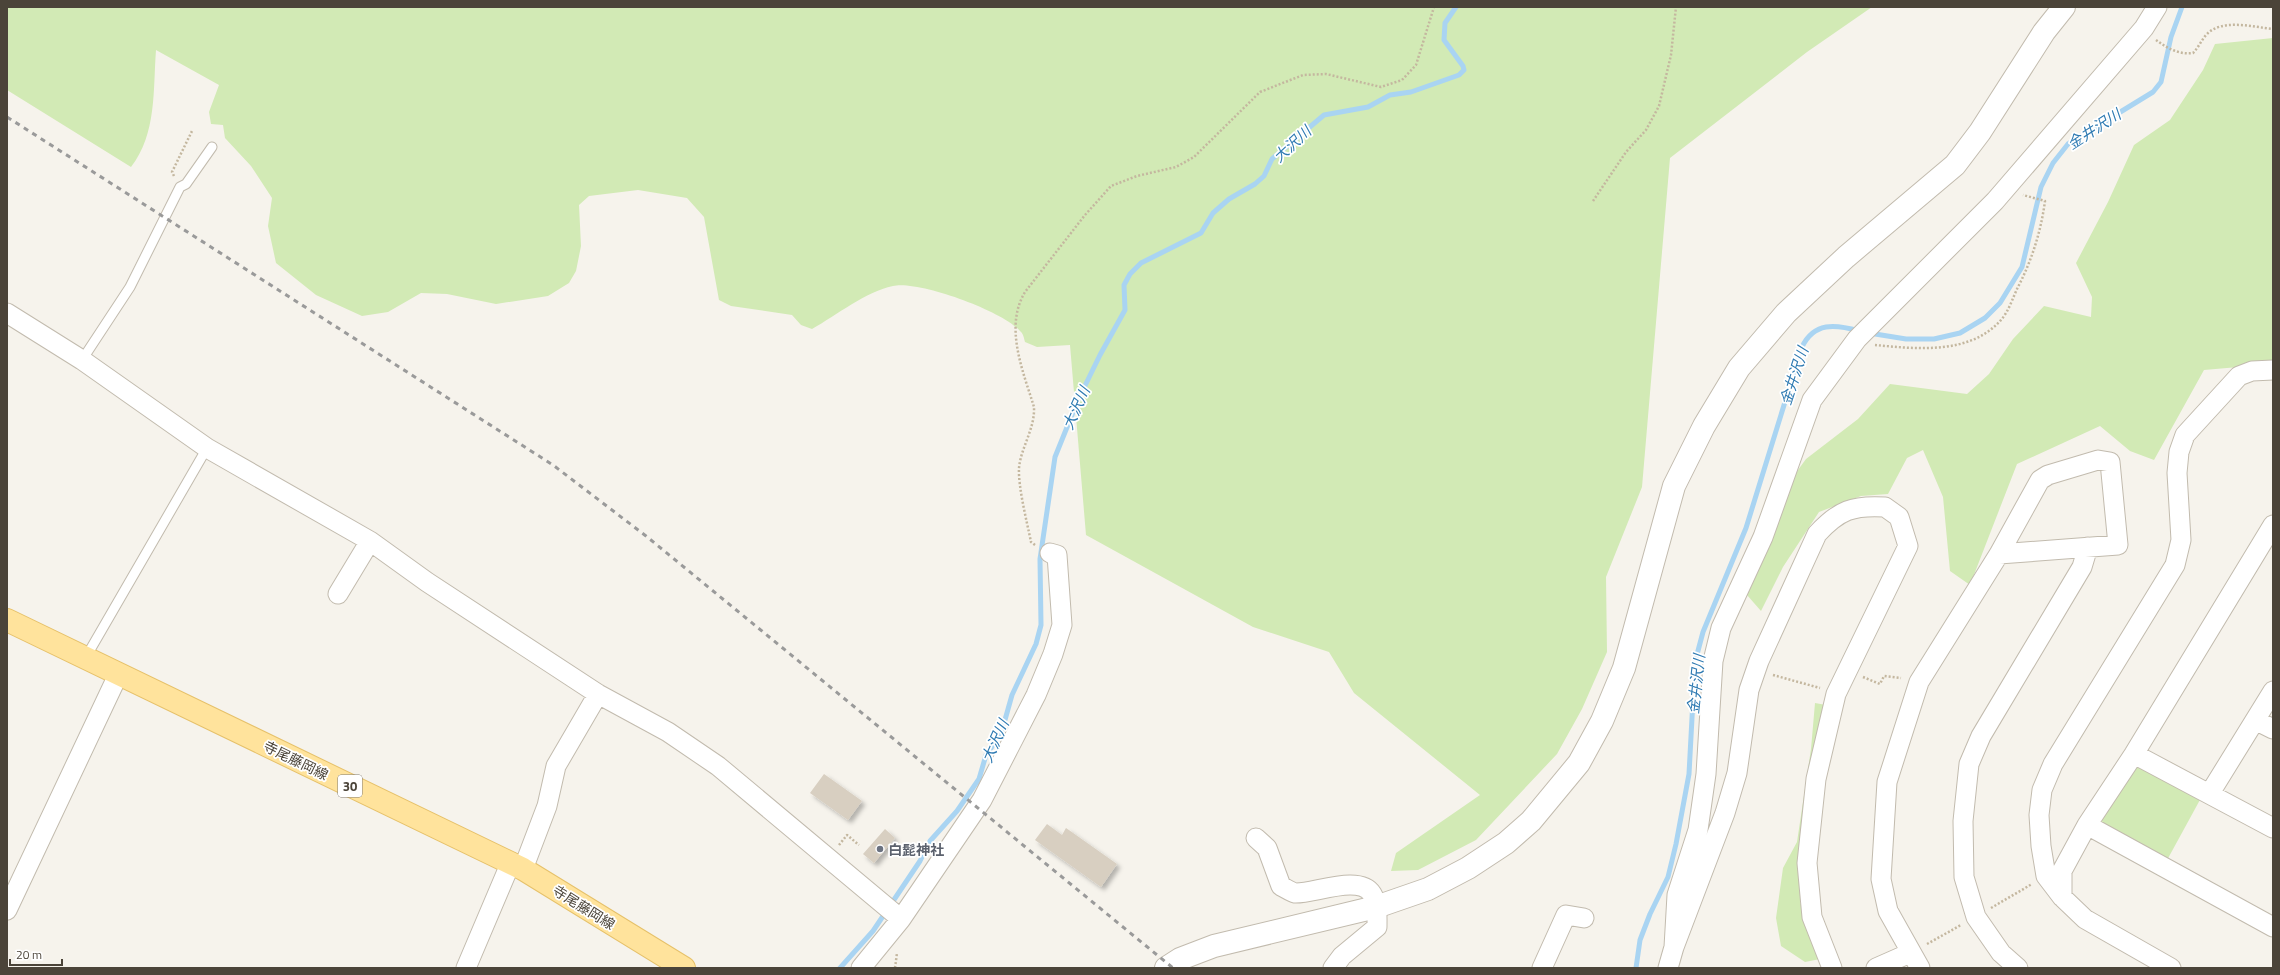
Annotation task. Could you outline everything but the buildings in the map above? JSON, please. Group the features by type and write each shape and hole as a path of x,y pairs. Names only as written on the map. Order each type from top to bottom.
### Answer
{"main road":[{"name":"寺尾藤岡線","path":"7,620 86,657 118,675 517,866 684,968"}],"street":[{"path":"1166,968 1180,959 1214,946 1376,907 1428,889 1468,868 1506,843 1541,810 1579,763 1602,721 1624,668 1674,486 1704,426 1740,368 1786,313 1846,257 1919,198 1955,165 1980,132 2044,32 2064,7"},
{"path":"1674,947 1677,895 1698,830 1706,774 1712,667 1721,628 1763,537 1812,400 1856,341 1872,323 1995,201 2144,28 2157,7"},
{"path":"7,313 82,360 207,448 370,541 427,582 598,694 668,732 718,766 830,858 901,919"},
{"path":"2171,968 2147,960 2085,919 2062,897 2046,876 2039,815 2042,790 2053,764 2175,565 2181,540 2177,474 2179,452 2185,435 2240,376 2252,371 2273,370"},
{"path":"1876,968 1915,961 1888,911 1881,878 1887,782 1919,682 1999,554 2040,480 2048,475 2098,460 2110,462 2118,545 1999,554"},
{"path":"1668,968 1674,947 1725,814 1737,773 1748,690 1817,534 1831,518 1852,508 1885,507 1899,517 1908,546 1836,694 1816,779 1807,863 1812,917 1832,968"},
{"path":"2062,897 2062,871 2087,825 2134,754 2270,536"},
{"path":"338,594 370,541"},
{"path":"2018,968 2001,953 1976,917 1964,877 1963,821 1969,764 1981,736 2082,567 2088,547"},
{"path":"861,968 901,919 982,800 1036,696 1053,654 1062,625 1057,555 1042,549"},
{"path":"7,910 118,675"},
{"path":"2210,793 2273,691"},
{"path":"466,968 547,806 556,766 598,694"},
{"path":"2255,720 2273,729"},
{"path":"2134,754 2210,793 2273,828"},
{"path":"2087,825 2273,927"},
{"path":"1256,838 1267,848 1281,886 1294,893 1340,885 1362,886 1372,893 1376,907 1378,928 1342,956 1332,968"},
{"path":"1542,968 1566,915 1584,918"}],"lane":[{"path":"82,360 130,287 180,187 186,184 212,147"},
{"path":"86,657 207,448"}],"path":[{"path":"1042,549 1031,542 1026,519 1019,469 1034,417 1034,407 1016,342 1016,314 1019,302 1025,292 1085,215 1111,186 1137,176 1176,167 1194,157 1260,92 1303,75 1326,74 1381,87 1402,80 1416,65 1434,7"},
{"path":"1593,201 1626,152 1646,130 1660,106 1671,55 1676,7"},
{"path":"2157,41 2175,52 2184,55 2193,53 2205,36 2214,28 2255,26 2273,29"},
{"path":"180,187 172,172 192,131"},
{"path":"1856,341 1914,350 1950,346 1973,340 1991,329 2002,319 2028,267 2042,222 2045,201 2027,196"},
{"path":"1756,670 1827,690 1826,701 1834,703"},
{"path":"1848,670 1880,684 1884,676 1919,682"},
{"path":"830,858 847,835 859,845"}],"green space":[{"path":"7,7 1872,7 1807,52 1670,158 1642,487 1606,577 1607,652 1582,709 1557,754 1476,840 1418,870 1391,871 1396,853 1480,795 1354,693 1329,652 1253,627 1086,535 1070,345 1037,347 1025,342 1022,333 1011,323 979,306 940,292 905,285 893,286 872,293 851,304 812,329 801,325 792,315 731,306 719,300 704,217 687,198 638,190 589,196 579,205 581,246 576,271 569,283 548,296 496,304 447,294 421,293 388,312 362,316 316,295 276,263 268,226 272,198 251,166 225,138 223,125 211,124 209,112 219,85 156,50 154,95 150,126 139,154 131,167 7,90"},
{"path":"2273,38 2273,364 2204,370 2154,460 2130,451 2100,426 2017,464 1970,585 1950,571 1943,497 1923,450 1907,458 1888,494 1861,496 1819,512 1783,567 1761,611 1740,587 1771,507 1806,459 1858,419 1890,384 1967,394 1989,374 2013,339 2044,306 2091,317 2092,297 2076,263 2108,202 2134,145 2170,120 2203,70 2215,44"},
{"path":"1815,703 1826,705 1804,825 1800,901 1805,921 1820,959 1805,962 1781,946 1776,918 1783,868 1797,842 1811,749"},
{"path":"2134,766 2145,766 2201,798 2166,862 2104,828 2101,818"}],"waterway":[{"name":"大沢川","path":"840,968 873,931 920,861 930,841 957,811 979,779 986,755 1001,734 1012,695 1036,644 1041,625 1040,559 1055,457 1078,400 1100,355 1125,310 1124,285 1130,274 1141,263 1201,233 1213,213 1229,199 1255,184 1264,176 1272,159 1324,115 1368,107 1390,95 1411,92 1459,75 1464,70 1463,66 1444,40 1445,23 1456,7"},
{"name":"金井沢川","path":"1869,333 1906,339 1934,339 1960,333 1985,318 2000,303 2022,267 2041,187 2053,163 2068,144 2153,92 2161,82 2171,37 2182,7"},
{"name":"金井沢川","path":"1636,968 1640,940 1650,914 1668,877 1676,844 1689,774 1695,662 1703,632 1746,528 1802,347 1813,333 1826,327 1834,326 1859,331"}],"railway":[{"path":"7,117 553,465 646,536 1173,968"}],"place":[{"name":"白髭神社","path":"880,849"}]}
